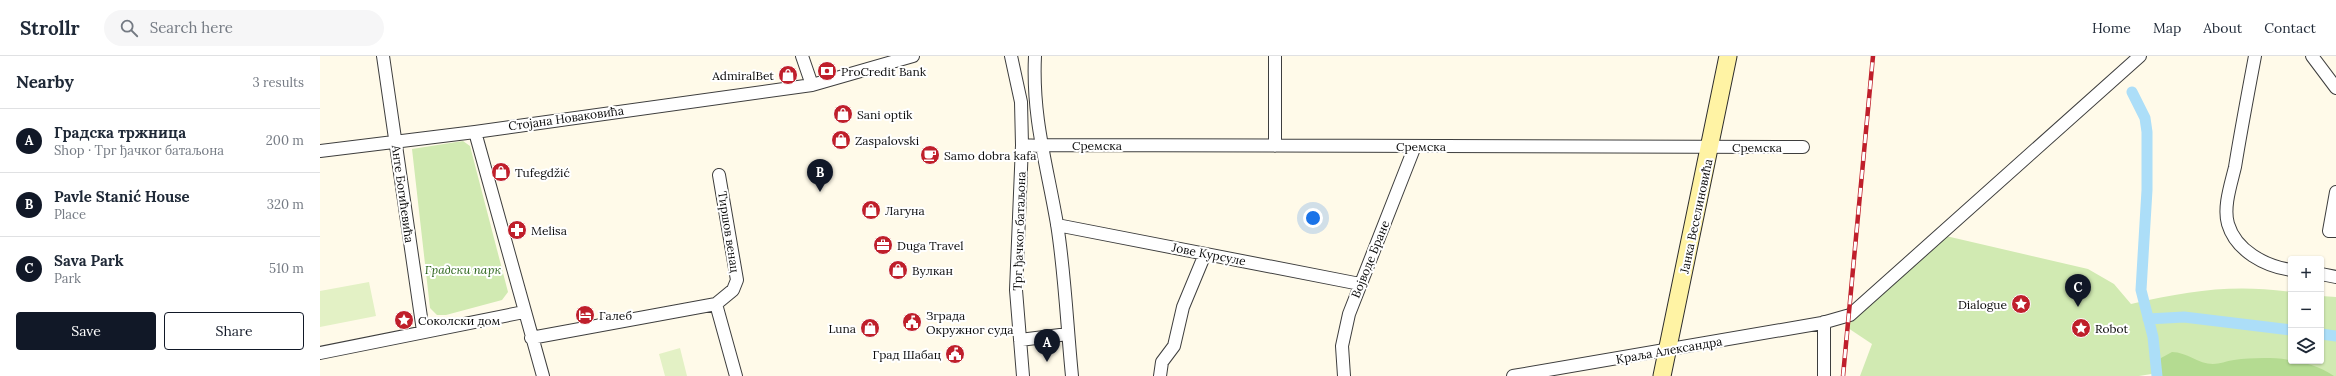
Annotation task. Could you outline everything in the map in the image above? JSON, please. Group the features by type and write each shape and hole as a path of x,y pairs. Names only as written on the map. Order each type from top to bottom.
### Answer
{"main road":[{"name":"Јанка Веселиновића","path":"1662,376 1728,56"}],"street":[{"name":"Анте Богићевића","path":"383,56 423,331"},
{"path":"802,56 812,85"},
{"name":"Стојана Новаковића","path":"320,151 395,143 812,85 913,56"},
{"name":"Трг ђачког батаљона","path":"1011,56 1021,102 1022,145 1016,290 1023,376"},
{"name":"Трг ђачког батаљона","path":"1035,56 1034,98 1040,145 1057,225 1072,376"},
{"path":"1275,56 1275,146"},
{"name":"Краља Александра","path":"1513,376 1844,318 1856,310 2140,56"},
{"path":"2255,56 2229,198 2228,222 2237,240 2258,260 2267,265 2288,269"},
{"path":"2312,56 2336,88"},
{"path":"475,132 531,338 543,376"},
{"path":"1022,145 1040,145"},
{"name":"Сремска","path":"1040,145 1710,148 1802,147"},
{"name":"Војводе Бране","path":"1344,376 1342,346 1346,325 1360,284 1415,146"},
{"name":"Тиршов венац","path":"531,338 710,305 733,290 737,280 719,175"},
{"path":"2336,192 2329,231 2336,231"},
{"name":"Јове Курсуле","path":"1057,225 1360,284"},
{"path":"1160,376 1162,362 1174,346 1183,307 1205,254"},
{"path":"2324,275 2336,277"},
{"path":"710,305 736,376"},
{"path":"320,353 423,331 524,312"},
{"path":"1824,322 1824,376"},
{"path":"1020,340 1068,334"}],"green space":[{"name":"Градски парк","path":"463,141 470,146 508,292 502,300 446,315 437,315 430,308 412,149"},
{"path":"1946,236 2088,269 2114,284 2131,304 2192,292 2211,290 2249,289 2288,292 2288,364 2324,364 2324,296 2336,297 2336,376 2165,376 2164,372 2139,376 1860,376 1872,344 1848,328 1849,320"},
{"path":"369,282 376,316 320,327 320,291"},
{"path":"680,348 687,376 665,376 659,354"},
{"path":"2172,352 2213,364 2234,360 2259,358 2286,359 2288,359 2288,364 2311,365 2334,376 2162,376 2159,366 2161,358"}],"waterway":[{"path":"2132,92 2145,118 2147,132 2147,190 2141,290 2153,337 2157,376"},
{"path":"2148,319 2184,317 2288,330"},
{"path":"2324,334 2336,336"}],"railway":[{"path":"1843,376 1873,56"}],"place":[{"name":"ProCredit Bank","path":"827,71"},
{"name":"AdmiralBet","path":"788,75"},
{"name":"Sani optik","path":"843,114"},
{"name":"Zaspalovski","path":"841,140"},
{"name":"Samo dobra kafa","path":"930,155"},
{"name":"Tufegdžić","path":"501,172"},
{"name":"Pavle Stanić House","path":"820,192"},
{"name":"Лагуна","path":"871,210"},
{"name":"Melisa","path":"517,230"},
{"name":"Duga Travel","path":"883,245"},
{"name":"Вулкан","path":"898,270"},
{"name":"Dialogue","path":"2021,304"},
{"name":"Sava Park","path":"2078,307"},
{"name":"Галеб","path":"585,315"},
{"name":"Соколски дом","path":"404,320"},
{"name":"Зграда Окружног суда","path":"912,322"},
{"name":"Luna","path":"870,328"},
{"name":"Robot","path":"2081,328"},
{"name":"Град Шабац","path":"955,354"},
{"name":"Градска тржница","path":"1047,362"}]}
